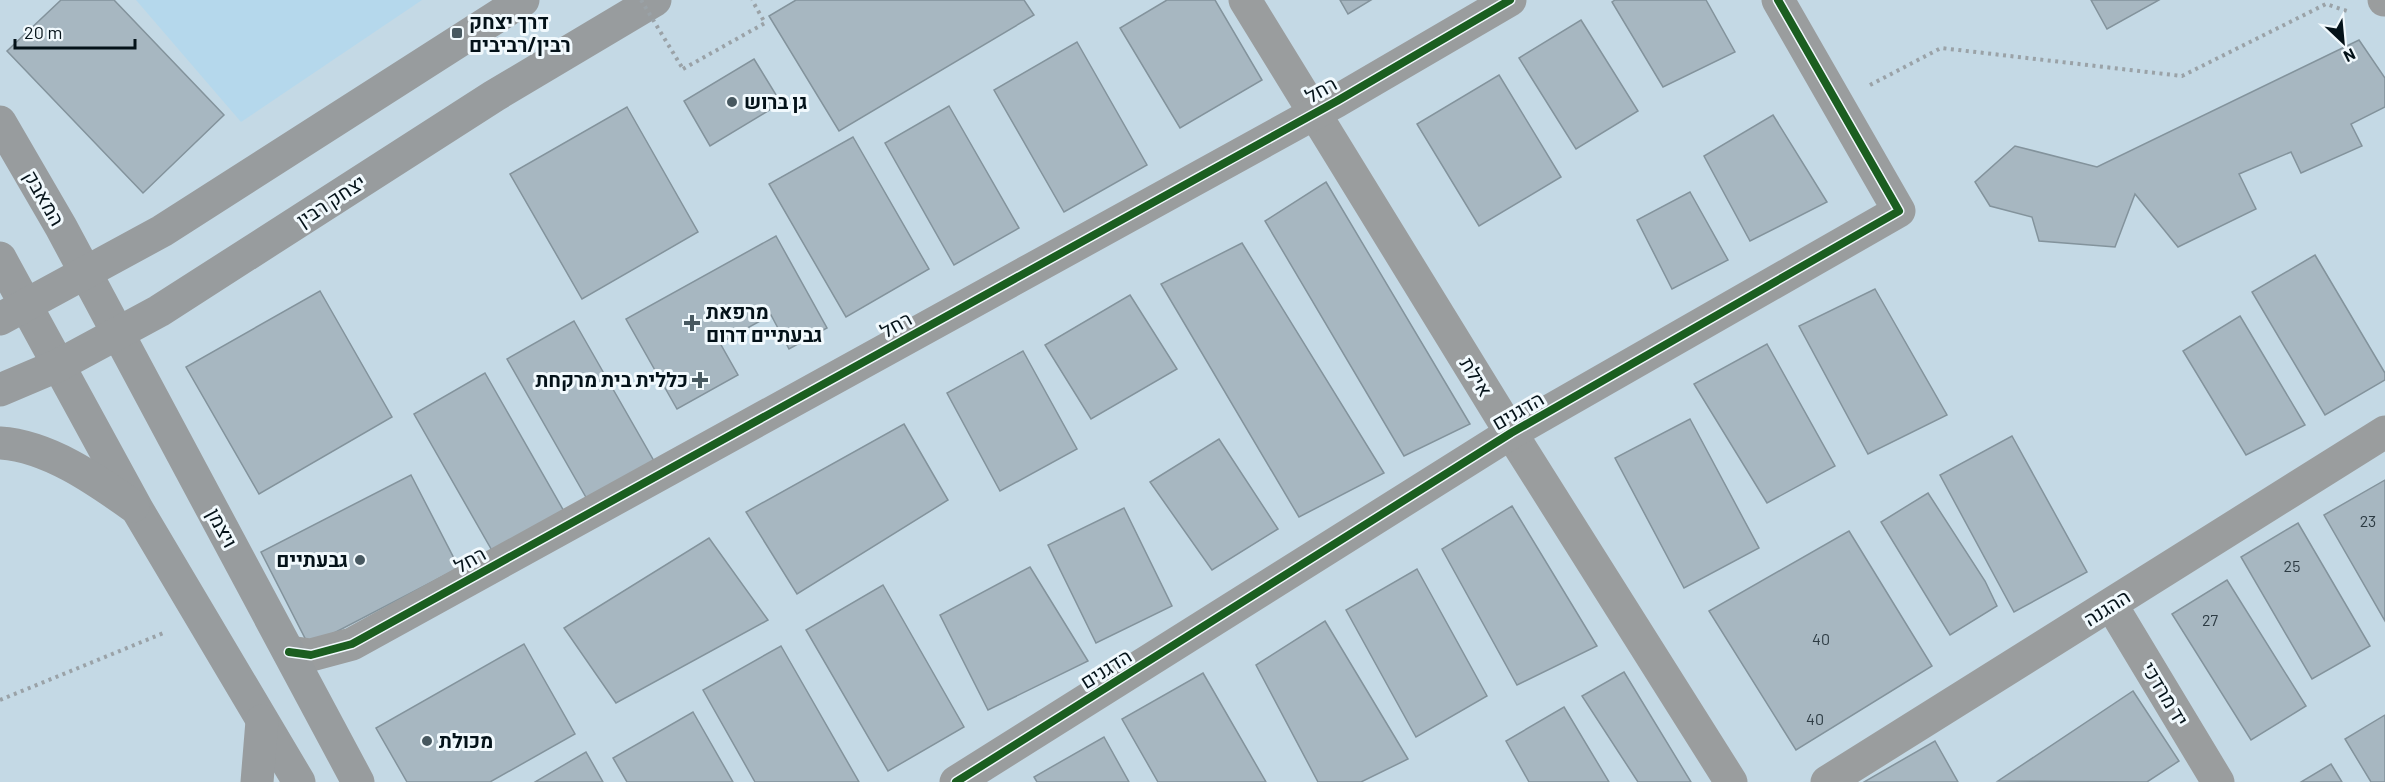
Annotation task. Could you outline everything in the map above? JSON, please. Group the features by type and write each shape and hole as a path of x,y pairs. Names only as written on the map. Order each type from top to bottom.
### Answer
{"main road":[{"path":"13,313 162,231 523,0"},
{"name":"יצחק רבין","path":"0,390 59,364 159,311 484,103 655,0"},
{"name":"המאבק","path":"0,122 86,274"},
{"path":"0,258 13,313 59,364 137,508 299,782"},
{"name":"ויצמן","path":"86,274 358,782"},
{"path":"0,443 45,455 92,479 137,508"},
{"path":"257,782 262,721"}],"street":[{"name":"אילת","path":"1245,0 1350,174 1731,782"},
{"name":"רחל","path":"288,652 311,655 352,644 1315,113 1510,0"},
{"name":"הדגנים","path":"956,782 1511,433 1899,211 1778,0"},
{"name":"ההגנה","path":"1827,782 2112,606 2385,432"},
{"name":"יד מרדכי","path":"2112,606 2218,782"}],"path":[{"path":"641,0 682,69 765,23 752,0"},
{"path":"1861,78 1867,87 1941,48 2182,76 2326,4 2355,13"},
{"path":"0,700 200,617"}],"shaded area":[{"path":"136,0 422,0 241,122"}],"building":[{"path":"61,0 114,0 224,115 143,193 7,51"},
{"path":"796,0 1024,0 1034,15 839,131 769,16"},
{"path":"1167,0 1215,0 1262,80 1180,128 1120,28"},
{"path":"1340,0 1371,0 1348,14"},
{"path":"1615,0 1706,0 1735,52 1663,87 1612,2"},
{"path":"2091,0 2159,0 2107,29"},
{"path":"1581,20 1638,111 1576,149 1519,58"},
{"path":"2359,40 2385,78 2385,107 2351,124 2362,146 2301,173 2291,152 2239,174 2256,209 2178,247 2135,194 2115,247 2039,241 2032,217 1990,206 1975,182 2015,146 2097,167"},
{"path":"1077,42 1147,165 1064,212 994,90"},
{"name":"גן ברוש","path":"754,59 781,103 710,146 684,101"},
{"path":"1499,75 1561,177 1479,226 1417,124"},
{"path":"949,106 1019,228 954,265 885,143"},
{"path":"627,107 698,232 582,299 510,174"},
{"path":"1773,115 1827,202 1750,241 1704,156"},
{"path":"853,137 929,269 846,317 769,184"},
{"path":"1326,182 1470,424 1404,456 1265,221"},
{"path":"1690,192 1728,260 1672,289 1637,220"},
{"name":"מרפאת גבעתיים דרום","path":"776,236 827,328 789,349 771,315 720,343 738,375 677,409 626,319"},
{"path":"1242,243 1384,473 1299,517 1161,284"},
{"path":"2315,255 2385,373 2385,380 2325,415 2252,292"},
{"path":"1875,289 1947,415 1868,454 1799,326"},
{"path":"320,291 392,417 259,494 186,367"},
{"path":"1130,295 1177,369 1091,419 1045,345"},
{"path":"2240,316 2305,425 2246,455 2183,351"},
{"path":"574,321 654,461 587,499 507,359"},
{"path":"1767,344 1835,466 1767,503 1694,384"},
{"path":"1023,351 1077,449 1000,491 947,393"},
{"path":"485,373 565,513 494,554 414,414"},
{"path":"1690,419 1759,548 1684,588 1615,458"},
{"path":"904,424 948,500 797,594 746,512"},
{"path":"2012,436 2087,572 2014,612 1940,475"},
{"path":"1219,439 1278,529 1212,570 1150,482"},
{"name":"גבעתיים","path":"411,475 459,568 309,646 261,552"},
{"path":"2385,480 2385,621 2324,515"},
{"path":"1928,493 1985,581 1997,606 1950,635 1881,522"},
{"path":"1512,506 1597,646 1517,685 1442,549"},
{"path":"1124,508 1172,606 1096,643 1048,545"},
{"path":"2298,523 2370,646 2312,679 2241,557"},
{"path":"1849,531 1932,666 1796,750 1709,611"},
{"path":"709,538 768,620 616,703 564,628"},
{"path":"1030,567 1088,661 988,710 940,615"},
{"path":"1417,569 1487,696 1416,737 1346,610"},
{"path":"2227,580 2306,706 2251,740 2172,614"},
{"path":"883,585 964,727 888,771 806,630"},
{"path":"1325,621 1408,759 1361,782 1318,782 1256,665"},
{"path":"524,644 575,734 490,782 407,782 376,728"},
{"path":"781,646 859,782 755,782 703,690"},
{"path":"1624,672 1691,782 1638,782 1582,696"},
{"path":"1203,673 1266,782 1158,782 1122,719"},
{"path":"2133,691 2179,761 2147,782 1998,781"},
{"path":"1564,707 1609,782 1529,782 1506,741"},
{"path":"693,712 733,782 627,782 613,758"},
{"path":"2385,715 2385,782 2371,782 2345,739"},
{"path":"1104,737 1129,782 1037,782 1034,777"},
{"path":"1935,741 1958,782 1864,782"},
{"path":"586,752 603,782 535,782"},
{"path":"2331,764 2342,782 2301,782"}],"cycle path":[{"path":"289,652 311,655 352,644 1337,101 1510,0"},
{"path":"956,782 1511,433 1899,211 1778,0"}],"place":[{"name":"דרך יצחק רבין/רביבים","path":"457,33"},
{"name":"גן ברוש","path":"732,102"},
{"name":"מרפאת גבעתיים דרום","path":"692,323"},
{"name":"כללית בית מרקחת","path":"700,380"},
{"name":"גבעתיים","path":"360,560"},
{"name":"מכולת","path":"427,741"}]}
